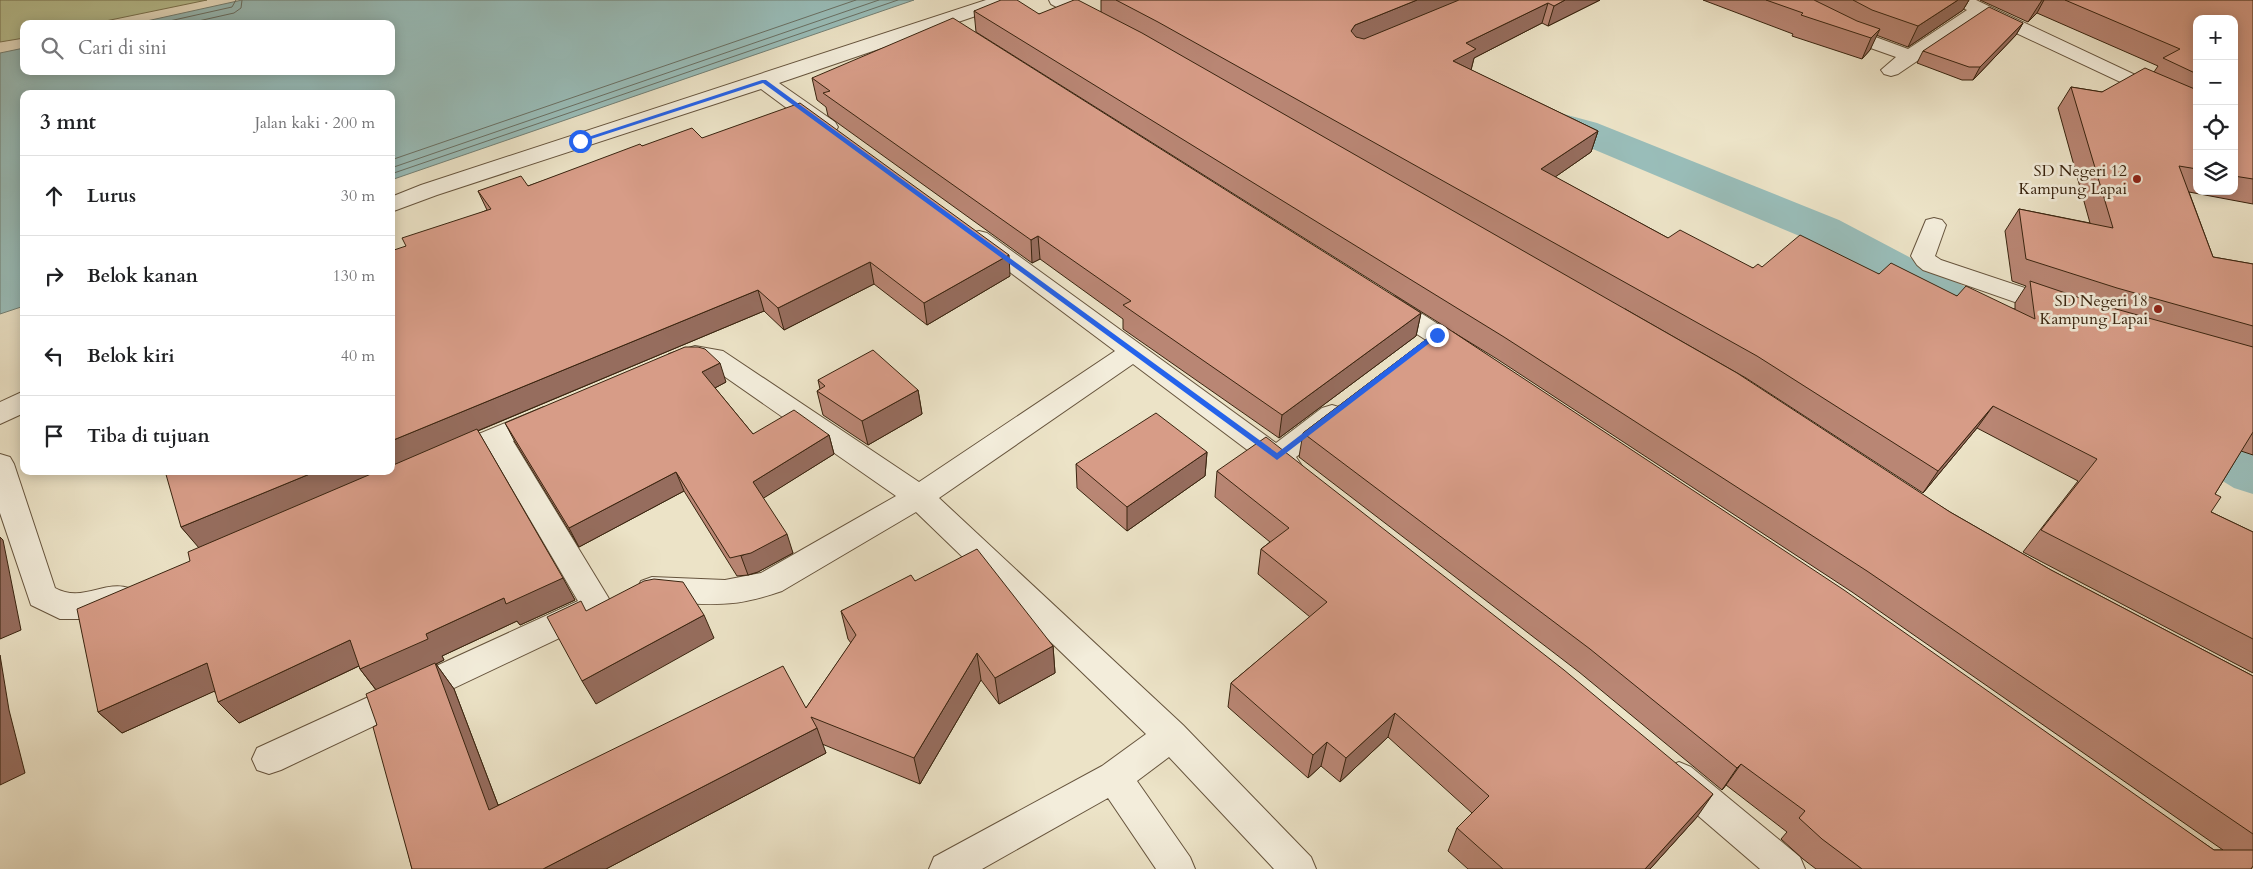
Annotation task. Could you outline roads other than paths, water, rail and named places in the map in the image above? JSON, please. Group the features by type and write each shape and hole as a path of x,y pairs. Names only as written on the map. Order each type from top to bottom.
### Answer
{"street":[{"path":"395,203 429,190 764,81 1004,0"},
{"path":"1058,0 1115,31"},
{"path":"1784,0 1855,36 1910,56"},
{"path":"1961,0 2193,110"},
{"path":"1891,70 1981,9"},
{"path":"942,21 966,37"},
{"path":"764,81 845,140"},
{"path":"957,222 1309,482"},
{"path":"1934,225 1923,256 1932,264 2075,313"},
{"path":"1362,287 1487,367"},
{"path":"1414,352 1437,335"},
{"path":"269,759 597,606 641,592 665,589 719,593 750,590 764,585 919,497 1134,351"},
{"path":"651,371 688,356 705,355 714,357 919,497 1171,736 1298,869"},
{"path":"1277,457 1353,399"},
{"path":"0,414 20,402"},
{"path":"424,467 569,406"},
{"path":"496,437 597,606"},
{"path":"0,464 42,596 60,606 87,606 138,589"},
{"path":"947,869 1114,777 1171,736"},
{"path":"1657,760 1787,869"},
{"path":"1114,777 1177,869"}],"water":[{"path":"242,0 914,0 395,179 395,90 20,90 20,307 0,314 0,53 20,49 20,75 395,75 395,20 151,20"}],"waterway":[{"path":"1530,117 1583,131 1824,230 1950,298"},
{"path":"2174,427 2253,474"}],"place":[{"name":"SD Negeri 12 Kampung Lapai","path":"2137,179"},
{"name":"SD Negeri 18 Kampung Lapai","path":"2158,309"}]}
